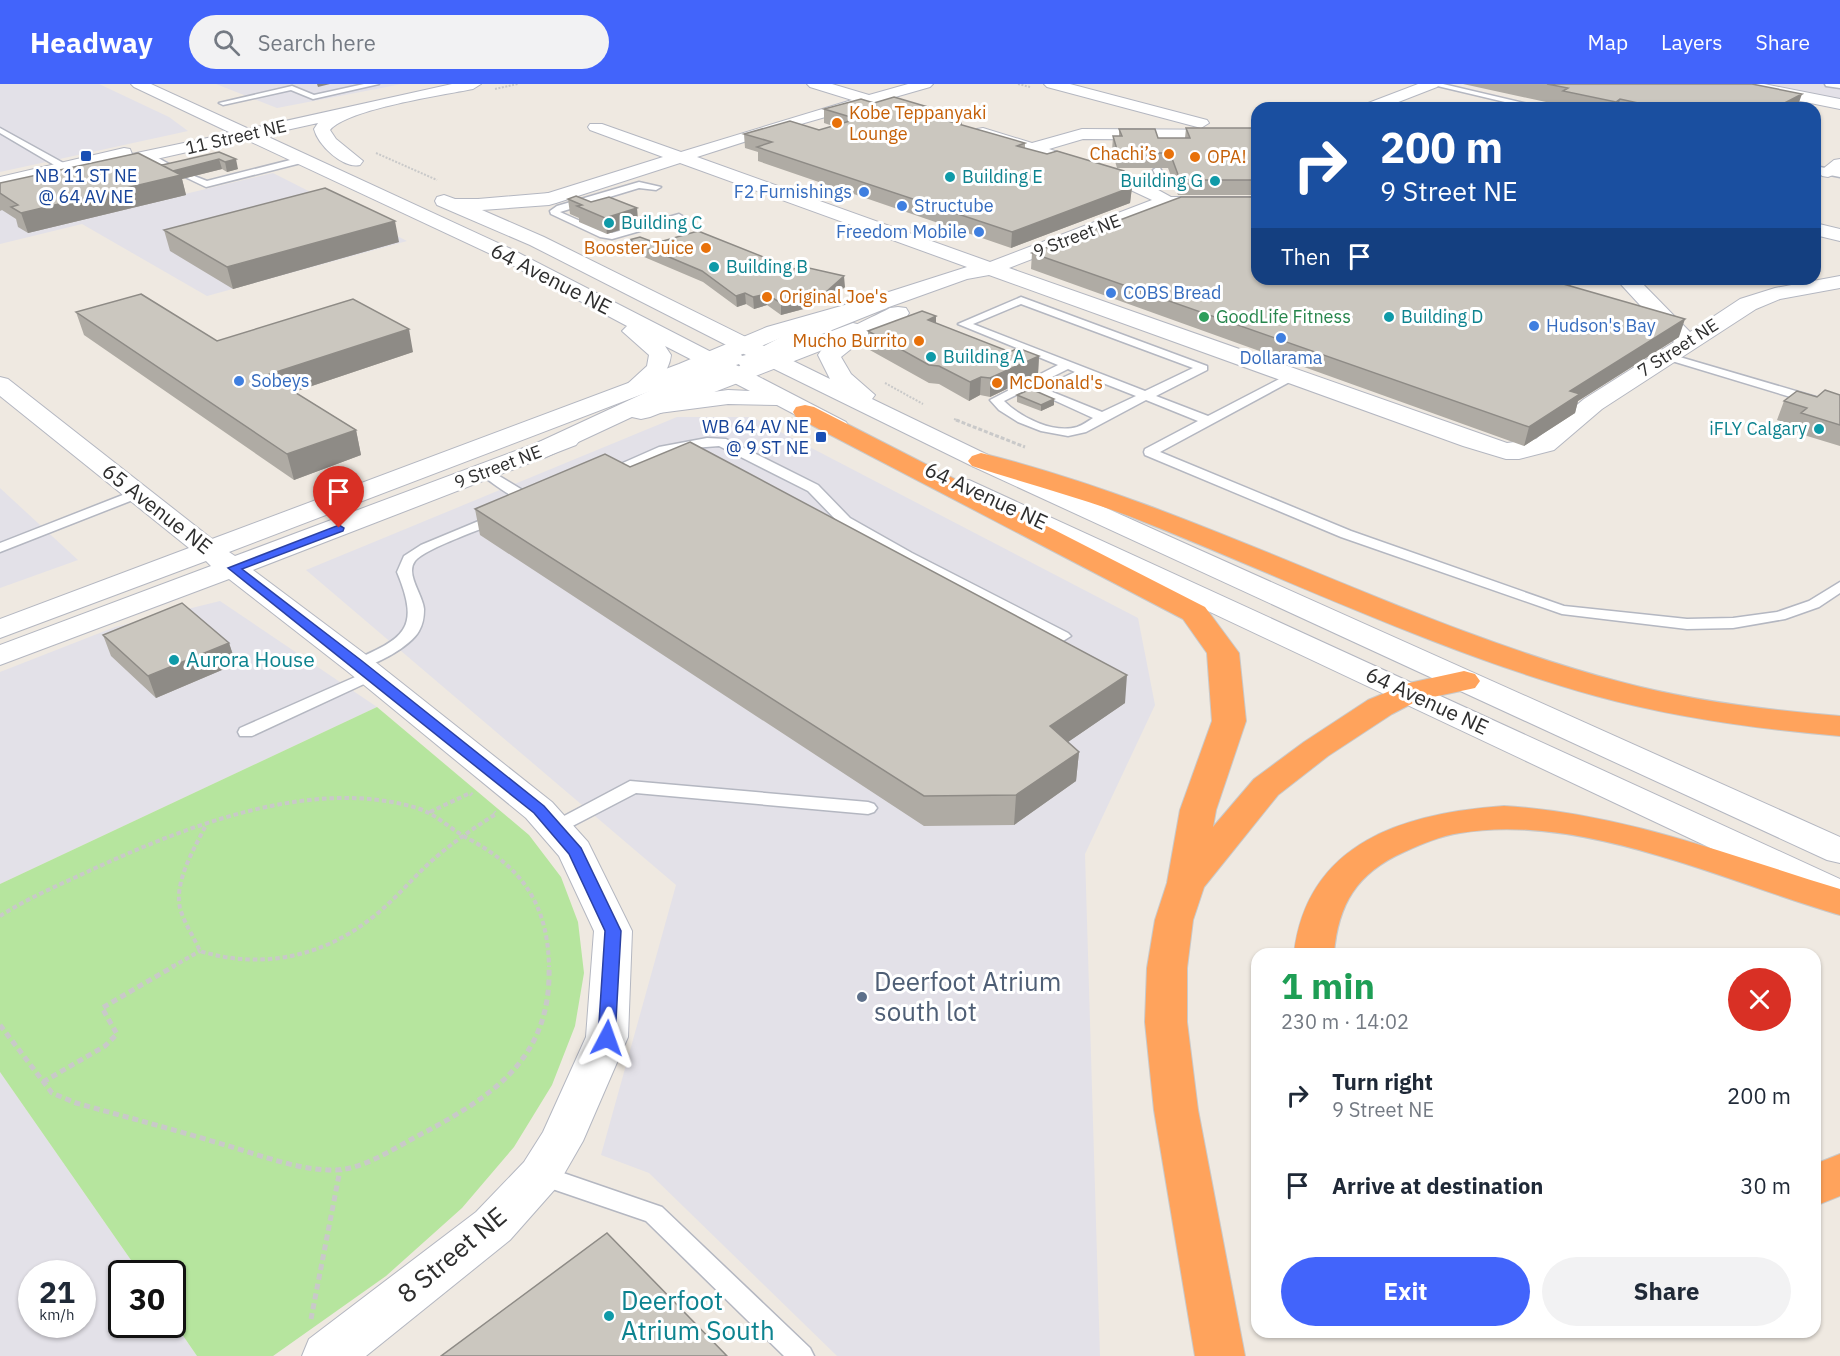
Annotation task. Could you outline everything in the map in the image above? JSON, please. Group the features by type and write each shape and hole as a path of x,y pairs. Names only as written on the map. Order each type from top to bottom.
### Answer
{"highway":[{"path":"795,406 1194,613 1223,653 1229,721 1198,810 1186,883 1174,920 1169,958 1166,1022 1176,1110 1220,1356"},
{"path":"981,461 1134,509 1470,643 1579,681 1714,712 1781,722 1840,726"},
{"path":"1186,883 1266,787 1316,749 1380,707 1409,693 1464,681"},
{"path":"1315,948 1319,920 1327,900 1336,883 1352,867 1393,840 1447,823 1480,819 1518,818 1561,822 1610,831 1666,846 1840,902"},
{"path":"1821,1184 1840,1173"}],"street":[{"name":"64 Avenue NE","path":"139,84 223,103 273,119 307,141 354,161 375,161"},
{"name":"64 Avenue NE","path":"174,84 243,131 293,157 504,253 538,272 741,361 892,419 1840,851"},
{"path":"273,119 440,84"},
{"name":"11 Street NE","path":"353,107 440,84"},
{"name":"11 Street NE","path":"0,189 143,158 243,131 273,119 353,107 473,84"},
{"path":"815,84 902,109"},
{"path":"438,192 478,205 549,199 869,99 925,84"},
{"path":"1052,84 1214,126 1221,129 1224,135"},
{"path":"1385,102 1432,84"},
{"path":"1740,84 1840,104"},
{"path":"177,141 199,123 193,97"},
{"path":"353,107 329,121 322,129 322,133 326,139 354,161"},
{"path":"596,128 685,157 1293,376"},
{"path":"968,129 1033,148 1141,187 1158,196 1163,200 1162,202 1251,203"},
{"name":"11 Street NE","path":"0,182 177,141 243,131"},
{"path":"1033,148 1082,134 1251,135"},
{"path":"143,158 229,147 293,157"},
{"name":"64 Avenue NE","path":"438,192 537,241 741,361 795,406 1840,894"},
{"path":"537,241 527,217 549,199"},
{"name":"9 Street NE","path":"889,307 976,280 992,268 1162,202"},
{"path":"1821,231 1840,235"},
{"path":"538,272 549,287 643,337 653,345 660,355 658,368 635,388"},
{"path":"1632,285 1687,342"},
{"name":"7 Street NE","path":"1293,376 1487,447 1506,451 1533,449 1553,439 1593,404 1665,356 1755,301 1810,285"},
{"path":"535,453 814,329 889,307"},
{"path":"889,307 829,355 841,378 892,419"},
{"path":"741,361 1192,570 1319,614"},
{"name":"9 Street NE","path":"0,656 221,559 635,388 741,361"},
{"name":"9 Street NE","path":"0,630 486,472 657,406 741,361"},
{"name":"65 Avenue NE","path":"0,384 221,559 365,669 539,810 575,851 613,931 607,1038 551,1158"},
{"path":"657,406 728,397 795,406"},
{"name":"8 Street NE","path":"318,1343 493,1226 551,1158"}],"lane":[{"path":"223,103 292,88 313,97 375,84"},
{"path":"1432,84 1514,102"},
{"path":"1829,84 1840,86"},
{"path":"0,130 64,167"},
{"path":"189,177 206,184 257,171 293,157"},
{"path":"143,158 176,171 192,165"},
{"path":"242,164 257,171"},
{"path":"1141,187 1165,184 1158,170"},
{"path":"656,187 639,185 555,211 555,214 603,235 612,236 679,217"},
{"path":"1068,365 996,400 1002,408 1022,419 1052,430 1077,431 1102,417 1144,396 1203,368 1021,300 963,324 1068,365 1084,372 1144,396 1208,421"},
{"path":"1111,334 1141,321"},
{"path":"1665,356 1840,408"},
{"path":"1084,372 1040,391 1102,417"},
{"path":"1293,376 1150,452 1346,534 1562,610 1686,624 1733,623 1791,612 1814,604 1840,586"},
{"path":"597,476 662,451 706,440 722,442 813,488 846,520 907,556 1064,636"},
{"path":"486,472 532,502"},
{"path":"0,548 138,493"},
{"path":"246,732 365,669 407,639 418,617 414,592 404,572 409,559 426,548 554,494"},
{"path":"555,828 630,789 868,808"},
{"path":"551,1158 654,1214 801,1356"}],"path":[{"path":"495,89 518,84"},
{"path":"375,161 438,192"},
{"path":"429,812 470,793 477,798"},
{"path":"0,916 131,851 255,811 324,798 385,801 429,812 488,849 513,868 536,902 546,930 552,963 542,1023 530,1050 503,1081 465,1111 390,1150 340,1170 279,1160 76,1103 52,1093 0,1025"},
{"path":"205,826 191,855 178,901 200,951 216,958 251,961 292,958 329,945 367,922 463,835 496,814 490,808"},
{"path":"43,1082 105,1046 117,1034 102,1008 200,951"},
{"path":"318,1343 340,1170"}],"shaded area":[{"path":"0,84 99,84 169,117 188,131 0,172"},
{"path":"216,84 402,84 277,108"},
{"path":"1762,84 1840,84 1840,101"},
{"path":"273,173 407,241 207,296 82,224 0,244 0,199 185,194"},
{"path":"677,417 752,417 1138,618 1155,705 1085,854 1100,1356 837,1356 649,1173 601,1155 676,885 306,570"},
{"path":"0,488 78,560 0,588"},
{"path":"220,601 377,707 0,884 0,672 115,627"},
{"path":"0,1072 131,1260 108,1260 108,1338 185,1338 197,1356 0,1356"}],"green space":[{"path":"377,707 529,835 561,877 578,922 584,973 575,1026 552,1085 514,1147 462,1208 386,1276 273,1356 197,1356 185,1338 186,1260 131,1260 0,1072 0,884"}],"building":[{"path":"1547,84 1752,84 1802,94 1787,102 1634,102 1620,99 1616,102 1563,91 1568,88"},
{"name":"Building E","path":"894,97 962,117 948,121 1025,143 1017,146 1047,154 1057,151 1124,171 1132,187 1012,232 757,147 772,142 744,134 790,121 819,130 857,119 824,109 861,99 874,103"},
{"path":"1186,128 1251,128 1251,180 1180,180 1170,153 1118,153 1113,136 1122,136 1119,129 1155,129 1158,138 1190,138"},
{"path":"219,152 236,159 225,162 219,159 173,171 162,165"},
{"path":"138,153 181,175 21,213 11,207 18,205 0,193 0,183"},
{"path":"325,188 395,221 227,267 164,230"},
{"path":"576,196 591,202 609,197 637,208 605,218 577,206 582,205 568,199"},
{"name":"Building D","path":"1181,197 1251,197 1251,285 1567,285 1685,319 1570,391 1580,394 1529,427 1032,253"},
{"name":"Building B","path":"698,231 791,268 806,271 809,268 844,276 826,292 781,303 766,294 753,297 745,293 736,296 702,271 629,240 640,237 656,243"},
{"path":"141,294 217,341 353,299 409,329 267,375 356,430 287,454 76,312"},
{"path":"922,311 936,316 928,320 1010,352 1018,348 1039,356 990,378 981,377 970,382 939,366 929,365 868,331"},
{"path":"1031,389 1054,399 1041,405 1017,395"},
{"path":"1825,390 1840,395 1840,425 1801,413 1807,408 1784,401 1797,391 1817,397"},
{"path":"690,442 1127,675 1050,726 1079,752 1016,795 924,796 475,509 605,454 630,467"},
{"path":"182,603 229,643 148,676 103,635"},
{"path":"607,1233 727,1356 441,1356"}],"place":[{"name":"Kobe Teppanyaki Lounge","path":"837,123"},
{"name":"Chachi’s","path":"1169,154"},
{"name":"NB 11 ST NE @ 64 AV NE","path":"86,156"},
{"name":"OPA!","path":"1195,157"},
{"name":"Building E","path":"950,177"},
{"name":"Building G","path":"1215,181"},
{"name":"F2 Furnishings","path":"864,192"},
{"name":"Structube","path":"902,206"},
{"name":"Building C","path":"609,223"},
{"name":"Freedom Mobile","path":"979,232"},
{"name":"Booster Juice","path":"706,248"},
{"name":"Building B","path":"714,267"},
{"name":"COBS Bread","path":"1111,293"},
{"name":"Original Joe's","path":"767,297"},
{"name":"GoodLife Fitness","path":"1204,317"},
{"name":"Building D","path":"1389,317"},
{"name":"Hudson's Bay","path":"1534,326"},
{"name":"Dollarama","path":"1281,338"},
{"name":"Mucho Burrito","path":"919,341"},
{"name":"Building A","path":"931,357"},
{"name":"Sobeys","path":"239,381"},
{"name":"McDonald's","path":"997,383"},
{"name":"iFLY Calgary","path":"1819,429"},
{"name":"WB 64 AV NE @ 9 ST NE","path":"821,437"},
{"name":"Aurora House","path":"174,660"},
{"name":"Deerfoot Atrium south lot","path":"862,997"},
{"name":"Deerfoot Atrium South","path":"609,1316"}],"route":[{"path":"339,528 234,568 358,664 539,810 575,851 613,931 607,1038"}]}
